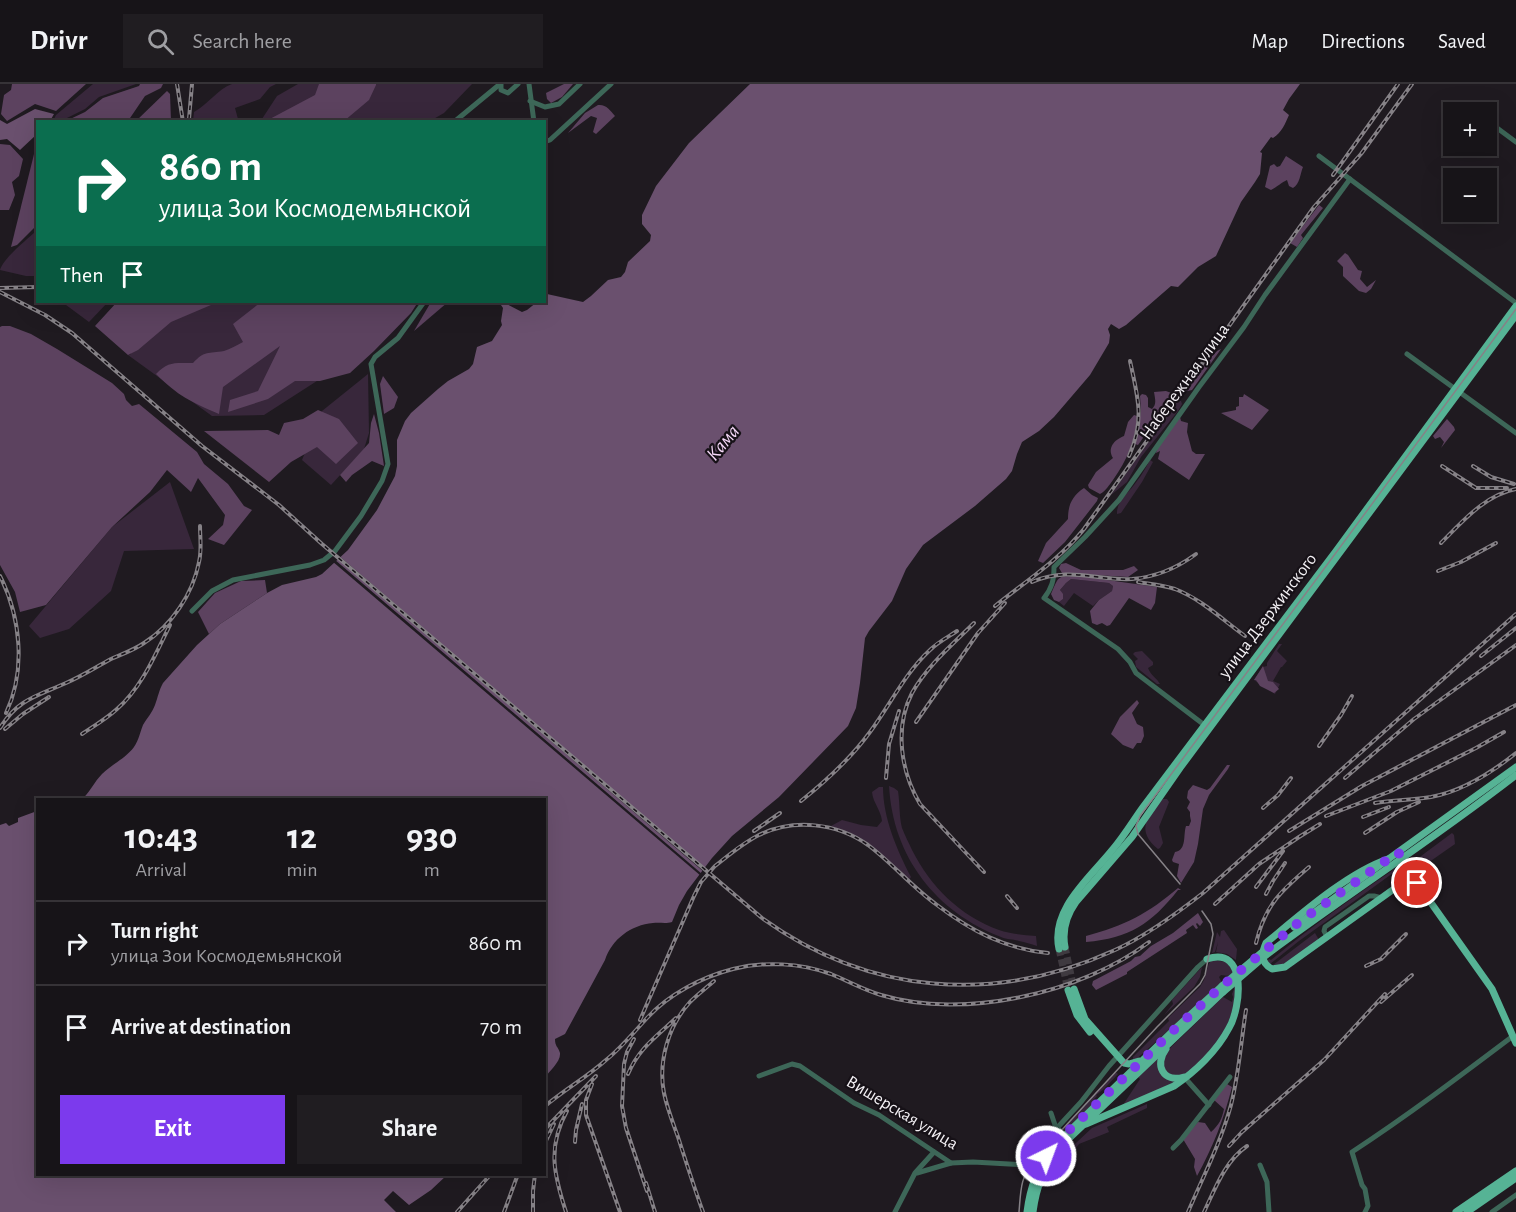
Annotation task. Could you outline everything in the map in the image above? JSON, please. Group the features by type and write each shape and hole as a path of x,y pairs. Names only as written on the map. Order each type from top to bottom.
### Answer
{"main road":[{"name":"улица Дзержинского","path":"1457,390 1516,304"},
{"name":"улица Дзержинского","path":"1062,948 1058,929 1067,906 1208,727 1457,390 1516,315"},
{"path":"1266,952 1346,897 1516,767"},
{"path":"1412,876 1285,967 1272,969 1262,958 1266,943 1331,892 1375,863 1400,856 1467,813 1516,775"},
{"path":"1400,856 1492,989 1515,1038"},
{"path":"1033,1212 1041,1171 1048,1152 1064,1135 1144,1058 1299,922 1388,859"},
{"path":"1082,1126 1174,1086 1204,1060 1225,1035 1233,1021 1237,1007 1238,977 1235,967 1224,958 1207,959"},
{"path":"1071,989 1074,1008 1081,1021 1117,1057 1129,1064 1134,1064 1144,1058"},
{"path":"1192,1072 1180,1078 1169,1077 1161,1067 1161,1057 1166,1049 1202,1016 1222,989"},
{"path":"1027,1212 1031,1188 1058,1149 1216,998"},
{"path":"1117,1057 1125,1074 1121,1081"},
{"path":"1456,1212 1516,1171"},
{"path":"1467,1212 1516,1178"}],"street":[{"path":"501,84 501,90 508,93 518,84"},
{"path":"456,120 501,84"},
{"path":"529,84 533,120"},
{"path":"530,101 545,107 559,104 580,84"},
{"path":"546,141 550,140 611,84"},
{"path":"1497,128 1516,142"},
{"path":"1319,156 1516,304"},
{"name":"Набережная улица","path":"1208,727 1136,673 1118,649 1044,598 1052,588 1054,567 1119,500 1350,179"},
{"path":"192,611 212,591 233,580 304,567 324,560 335,551 362,516 382,482 388,464 371,364 375,357 402,333 423,303"},
{"path":"1407,354 1516,433"},
{"path":"1057,1128 1117,1057 1207,959"},
{"path":"1365,1212 1368,1206 1367,1196 1352,1152 1443,1089 1470,1067 1515,1038"},
{"name":"Вишерская улица","path":"759,1076 792,1064 800,1066 951,1163 1026,1165 1041,1171"},
{"path":"1173,1148 1230,1077"},
{"path":"1185,1078 1209,1106"},
{"path":"1051,1113 1057,1128 1064,1135"},
{"path":"895,1212 915,1173 934,1152"},
{"path":"915,1173 951,1163"},
{"path":"1260,1165 1267,1182 1269,1212"},
{"path":"1491,1212 1516,1195"}],"shaded area":[{"path":"12,84 86,84 56,111 35,104 7,121 1,114 4,95 11,90"},
{"path":"93,84 136,84 99,97 85,109 63,120 54,120 56,115"},
{"path":"140,84 163,84 161,88 145,96 129,120 68,120 85,112 103,98"},
{"path":"232,84 276,84 270,87 260,99 235,108 237,120 193,120 194,112 222,89"},
{"path":"298,84 472,84 444,113 432,120 261,120 277,96"},
{"path":"319,84 376,84 369,100 345,120 268,120 315,95"},
{"path":"564,84 573,84 562,97 551,103 546,93"},
{"path":"167,91 170,94 171,120 137,120"},
{"path":"598,105 606,106 615,116 596,134 593,132 597,118 591,116 568,133 585,113"},
{"path":"0,144 10,145 23,159 19,176 12,182 15,195 9,210 0,210"},
{"path":"36,146 36,226 17,245 11,247"},
{"path":"1286,156 1303,167 1297,184 1293,188 1289,186 1287,180 1271,190 1265,187 1270,166 1274,164 1277,167 1280,166"},
{"path":"1319,205 1323,208 1301,235 1303,238 1297,247 1290,243"},
{"path":"36,231 36,276 0,270 11,254"},
{"path":"1345,253 1358,270 1362,271 1360,279 1367,287 1376,280 1366,293 1359,291 1343,276 1343,267 1337,261"},
{"path":"63,303 107,303 89,322"},
{"path":"116,303 216,303 171,322 138,350 128,355 95,326"},
{"path":"121,303 410,303 334,370 264,415 212,416 128,355 131,354"},
{"path":"260,303 417,303 411,313 350,373 320,381 295,381 268,399 228,412 230,400 258,391 280,346 223,387 219,414 185,398 156,374 168,365 193,363 204,354 224,351 243,342 233,324"},
{"path":"430,303 447,303 414,331"},
{"path":"10,326 31,334 112,383 124,394 132,406 139,404 197,452 204,464 228,484 244,506 252,510 224,545 208,539 223,525 225,515 198,478 191,492 167,470 150,492 112,527 46,605 20,612 15,592 0,565 0,327"},
{"path":"1221,349 1192,390 1183,392 1198,371"},
{"path":"368,374 369,433 364,449 331,485 302,460 322,411"},
{"path":"383,376 398,397 394,408 384,414 380,384"},
{"path":"1166,391 1174,394 1138,445 1135,444 1141,412 1140,396 1146,395 1148,407 1152,409 1155,403 1154,392"},
{"path":"1244,394 1269,410 1252,430 1221,413 1236,410 1239,406 1239,397 1243,397"},
{"path":"1178,400 1182,404 1178,411 1141,457 1127,482 1111,495"},
{"path":"318,410 339,419 358,443 336,464 317,447 291,462 269,482 204,431 268,430 279,435 284,423 303,419"},
{"path":"374,414 384,466 372,461 346,482 340,475 369,443"},
{"path":"1134,415 1137,416 1136,425 1130,450 1113,480 1100,494 1088,485 1096,472 1113,458 1112,445 1124,436 1128,422"},
{"path":"1180,417 1181,421 1188,423 1187,432 1192,451 1196,454 1205,454 1189,480 1158,459 1160,451 1156,453 1157,448"},
{"path":"1447,419 1455,430 1441,448 1444,442 1440,437 1435,439 1433,436"},
{"path":"1150,460 1153,462 1142,482 1121,513 1117,514 1121,501 1139,479"},
{"path":"170,482 194,549 124,551 111,591 69,629 40,638 29,626 112,527"},
{"path":"1084,488 1098,498 1097,501 1065,542 1043,563 1038,561 1046,543 1068,519 1070,505 1076,494"},
{"path":"1066,563 1081,570 1123,570 1134,566 1138,570 1128,577 1062,573 1059,568 1061,564"},
{"path":"1079,576 1157,587 1155,603 1151,610 1129,598 1110,625 1102,623 1097,625 1092,623 1090,611 1099,600 1112,591 1113,586 1109,583 1071,579 1060,590 1063,599 1059,602 1054,600 1051,594 1060,578"},
{"path":"1071,579 1109,583 1113,586 1112,591 1093,606 1074,593 1064,606 1059,602 1063,599 1060,590"},
{"path":"265,580 267,593 220,624 209,634 198,612 215,593 241,581"},
{"path":"1279,644 1282,644 1277,651 1287,661 1273,681 1280,684 1275,694 1254,680 1263,667 1267,666"},
{"path":"1142,651 1153,662 1153,665 1148,668 1160,684 1136,667 1135,661 1138,659 1133,654"},
{"path":"1263,666 1268,681 1273,682 1279,689 1274,693 1254,680"},
{"path":"1137,700 1139,703 1132,713 1137,724 1143,727 1144,736 1141,743 1137,743 1133,749 1123,745 1111,734 1120,717"},
{"path":"1227,765 1230,765 1209,795 1203,809 1194,862 1181,883 1177,876 1179,864 1172,860 1175,852 1179,851 1183,845 1186,826 1189,826 1191,821 1187,808 1190,802 1187,798 1188,791 1193,785 1207,790 1210,788"},
{"path":"889,786 898,791 902,828 912,850 928,876 948,899 972,917 999,930 1036,936 1037,946 1004,938 978,926 957,913 938,897 922,879 899,836 892,812"},
{"path":"883,787 888,822 911,877 909,880 882,856 853,836 831,826 842,820 877,827 882,821 872,792"},
{"path":"1163,799 1169,802 1159,827 1163,843 1158,849 1151,842 1145,830 1152,811"},
{"path":"1452,833 1455,844 1422,867 1417,859"},
{"path":"1396,868 1400,868 1270,964 1267,961 1332,912"},
{"path":"1178,888 1181,890 1178,890 1158,912 1138,927 1115,937 1086,942 1086,936 1135,918 1157,905"},
{"path":"1198,913 1203,922 1200,926 1196,924 1198,928 1196,929 1193,925 1186,930 1187,933 1127,974 1096,990 1092,985 1093,981 1140,956"},
{"path":"1224,930 1237,949 1236,960 1227,954 1216,952 1218,942 1215,952 1212,953 1217,932 1220,937 1221,931"},
{"path":"1315,933 1319,940 1281,966 1273,965"},
{"path":"1213,960 1226,962 1233,972 1235,987 1234,1005 1230,1017 1211,1051 1182,1077 1168,1075 1162,1064 1166,1052 1223,997 1232,1002 1234,989 1229,976 1221,975 1219,977 1222,983 1133,1062 1133,1057 1200,987 1209,963"},
{"path":"1202,967 1200,977 1194,987 1164,1015 1173,1004 1172,1000"},
{"path":"1160,1056 1159,1065 1179,1081 1123,1105 1140,1079 1138,1077"},
{"path":"1115,1072 1118,1074 1096,1095 1092,1105 1065,1130 1062,1130"},
{"path":"1227,1084 1232,1087 1225,1110 1213,1144 1197,1176 1194,1167 1195,1159 1183,1139 1198,1122 1205,1123 1211,1132 1216,1127 1224,1109 1214,1100"},
{"path":"1147,1104 1147,1108 1107,1127 1109,1132 1079,1144 1067,1160 1062,1156 1092,1128"}],"water":[{"name":"Кама","path":"750,84 1300,84 1283,110 1289,115 1283,128 1276,136 1271,137 1260,152 1262,153 1260,174 1241,202 1216,256 1198,267 1178,287 1171,286 1126,325 1119,329 1111,324 1108,329 1109,343 1090,375 1054,417 1022,442 1012,471 1006,479 975,506 923,545 906,569 892,601 865,638 856,708 848,726 779,797 732,836 712,858 687,891 672,922 645,924 623,934 617,940 608,952 565,1034 555,1039 560,1056 546,1077 546,798 83,798 102,774 134,747 143,725 154,708 163,683 197,645 220,624 267,593 282,585 322,574 348,550 377,510 395,476 397,440 405,421 438,389 469,369 473,364 477,347 492,341 502,325 503,308 500,303 505,303 522,312 536,303 546,303 547,294 583,302 608,280 621,277 628,262 650,241 651,235 642,224 642,215 656,186 689,143"},
{"path":"35,109 54,114 51,120 36,120 36,135 20,150 7,139 0,140 0,120 7,124"},
{"path":"36,811 36,1176 446,1176 409,1205 393,1191 384,1200 396,1212 0,1212 0,825 6,823 9,826 18,822 18,818"}],"pier":[{"path":"338,555 706,870 704,872 336,557"},
{"path":"334,559 702,874 701,876 332,561"}],"tunnel":[{"path":"1065,947 1074,989"},
{"path":"1059,949 1068,990"}],"tram line":[{"path":"1180,884 1138,834 1136,826 1140,816 1516,309"},
{"path":"1019,1212 1024,1179 1034,1160 1200,984 1205,975 1213,934 1211,924 1202,911"}],"railway":[{"path":"177,84 183,120"},
{"path":"189,119 192,84"},
{"path":"1333,175 1398,84"},
{"path":"995,606 1053,560 1084,529 1314,207 1361,154 1412,84"},
{"path":"0,288 36,287"},
{"path":"0,292 45,315 72,333 202,446 279,505 762,918 803,944 845,963 889,976 934,984 979,984 1024,979 1070,968 1138,938 1203,893 1516,614"},
{"path":"1129,456 1138,420 1137,398 1130,361"},
{"path":"1442,466 1476,488 1507,488"},
{"path":"1473,466 1491,477 1514,484"},
{"path":"1441,543 1484,503 1516,489"},
{"path":"0,728 21,704 136,648 163,628 179,608 192,586 199,562 200,526"},
{"path":"1438,571 1461,562 1496,543"},
{"path":"1032,582 1059,575 1119,579 1141,578 1166,571 1196,554"},
{"path":"0,576 13,609 18,644 16,680 6,713"},
{"path":"1138,582 1166,586 1185,593 1245,636"},
{"path":"916,722 978,633 1005,603"},
{"path":"974,623 933,665 912,693 903,721 902,750 908,778 920,804 984,872"},
{"path":"82,734 113,713 134,691 170,625"},
{"path":"1481,656 1516,628"},
{"path":"801,801 855,751 921,659 936,644 957,631"},
{"path":"1345,778 1414,719 1516,645"},
{"path":"1319,746 1352,696"},
{"path":"5,729 49,697"},
{"path":"1289,831 1362,786 1516,705"},
{"path":"886,778 889,744 899,711"},
{"path":"1326,816 1391,791 1504,732"},
{"path":"1375,803 1443,794 1465,786 1487,774 1516,753"},
{"path":"1263,808 1278,795 1291,778"},
{"path":"1365,833 1397,812 1419,802"},
{"path":"1363,817 1389,807"},
{"path":"754,831 780,813"},
{"path":"1215,904 1259,864 1320,824"},
{"path":"715,866 747,842 772,830 801,825 829,828 843,832 868,845 928,898 976,931 1003,943 1048,953"},
{"path":"1256,887 1283,851"},
{"path":"1266,894 1285,863"},
{"path":"640,1020 694,896 701,882 714,867"},
{"path":"1256,943 1264,918 1275,900 1309,867"},
{"path":"1007,896 1017,908"},
{"path":"1366,966 1381,959 1406,934"},
{"path":"546,1105 612,1055 665,1001 698,982 733,969 770,964 795,965 831,974 881,995 914,1002 985,1003 1057,988 1122,960 1149,942"},
{"path":"1381,1002 1412,975"},
{"path":"703,1212 667,1104 662,1069 666,1045 676,1022 690,1002 714,981"},
{"path":"1229,1146 1324,1060 1385,994"},
{"path":"1188,1212 1227,1119 1238,1069 1246,1010"},
{"path":"628,1074 643,1050 676,1018"},
{"path":"634,1039 624,1064 622,1106 626,1128 647,1191"},
{"path":"546,1128 596,1076"},
{"path":"592,1084 586,1100 586,1115 620,1212"},
{"path":"575,1142 582,1104"},
{"path":"566,1212 558,1186 554,1161 557,1137 567,1111"},
{"path":"546,1141 554,1124"},
{"path":"1204,1212 1227,1167 1247,1146"},
{"path":"457,1212 489,1176"},
{"path":"504,1212 517,1176"},
{"path":"533,1212 535,1176"},
{"path":"646,1183 655,1212"}],"route":[{"path":"1046,1156 1060,1139 1178,1026 1222,986 1314,911 1398,852 1417,883"}]}
